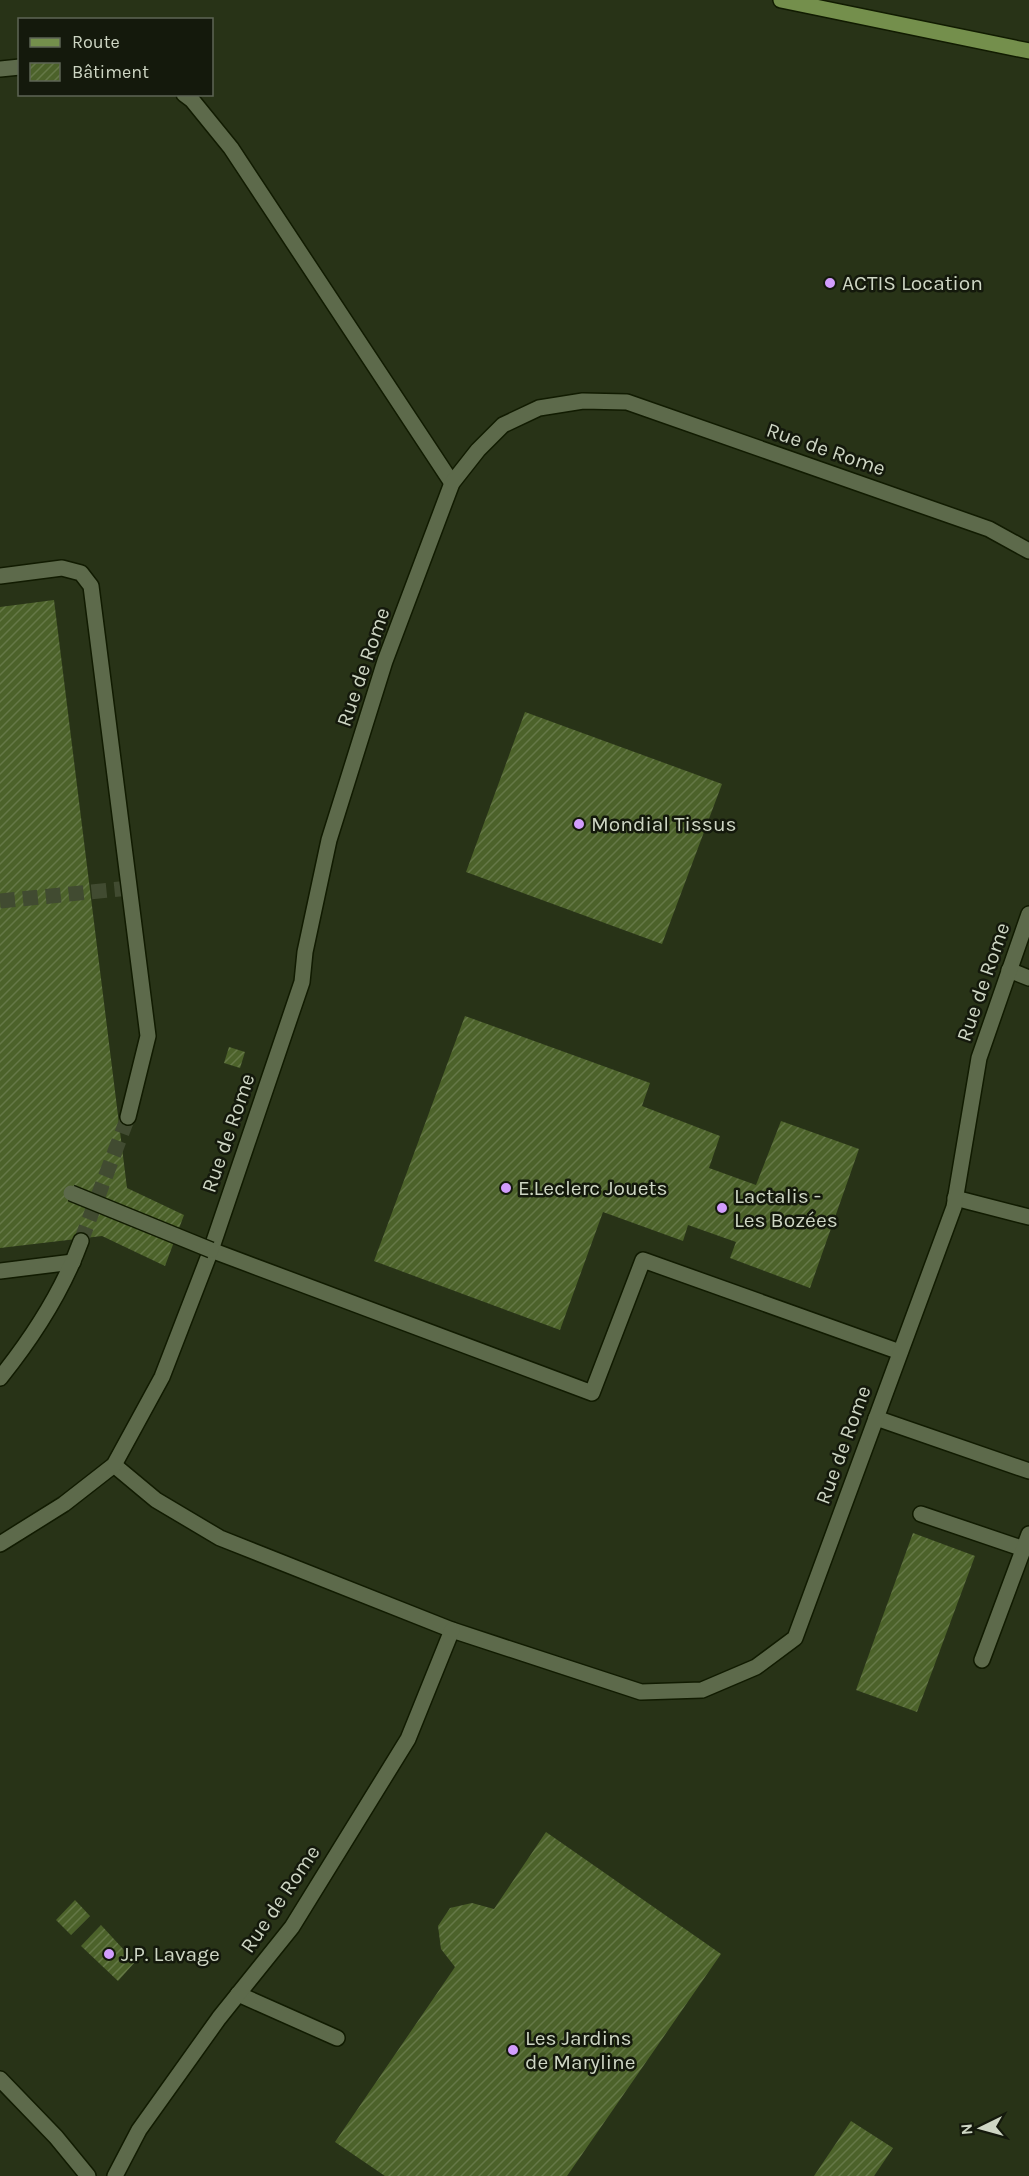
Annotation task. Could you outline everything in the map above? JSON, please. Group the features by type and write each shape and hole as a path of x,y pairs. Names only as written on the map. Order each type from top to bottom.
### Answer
{"main road":[{"path":"781,0 1029,51"}],"street":[{"path":"0,69 18,67"},
{"path":"187,96 231,148 452,483"},
{"name":"Rue de Rome","path":"0,1544 64,1504 114,1465 162,1377 211,1250 302,981 305,952 329,840 386,661 452,483 478,450 503,425 539,408 583,401 627,402 989,529 1029,551"},
{"path":"0,576 62,568 81,573 91,586 148,1036 128,1117"},
{"name":"Rue de Rome","path":"114,1465 156,1500 220,1538 452,1630 641,1692 702,1690 756,1667 795,1638 954,1207 979,1058 1029,914"},
{"path":"1009,970 1029,978"},
{"path":"71,1193 211,1250 592,1393 643,1260 900,1352"},
{"path":"955,1198 1029,1217"},
{"path":"0,1378 52,1302 81,1241"},
{"path":"0,1271 73,1262"},
{"path":"876,1418 1029,1471"},
{"path":"921,1514 1026,1542 982,1660"},
{"name":"Rue de Rome","path":"115,2176 139,2130 219,2018 292,1927 408,1739 452,1630"},
{"path":"238,1994 337,2038"},
{"path":"0,2079 56,2138 88,2176"}],"building":[{"path":"54,600 127,1188 184,1215 165,1266 102,1236 0,1248 0,607"},
{"path":"525,712 722,784 662,944 466,872"},
{"path":"465,1016 650,1083 642,1106 720,1136 709,1168 756,1185 781,1121 859,1149 810,1288 730,1258 736,1242 688,1225 683,1241 603,1212 560,1330 374,1261"},
{"path":"229,1047 245,1052 240,1068 224,1063"},
{"path":"913,1533 975,1556 917,1712 856,1690"},
{"path":"546,1832 721,1954 567,2176 385,2176 335,2142 455,1967 441,1949 438,1926 450,1908 472,1903 494,1909"},
{"path":"75,1900 90,1916 71,1935 56,1920"},
{"name":"J.P. Lavage","path":"101,1925 135,1962 118,1981 81,1946"},
{"path":"851,2121 893,2148 874,2176 814,2176"}],"tunnel":[{"path":"0,901 130,888"},
{"path":"81,1241 128,1117"}],"place":[{"name":"ACTIS Location","path":"830,283"},
{"name":"Mondial Tissus","path":"579,824"},
{"name":"E.Leclerc Jouets","path":"506,1188"},
{"name":"Lactalis - Les Bozées","path":"722,1208"},
{"name":"J.P. Lavage","path":"109,1954"},
{"name":"Les Jardins de Maryline","path":"513,2050"}]}
